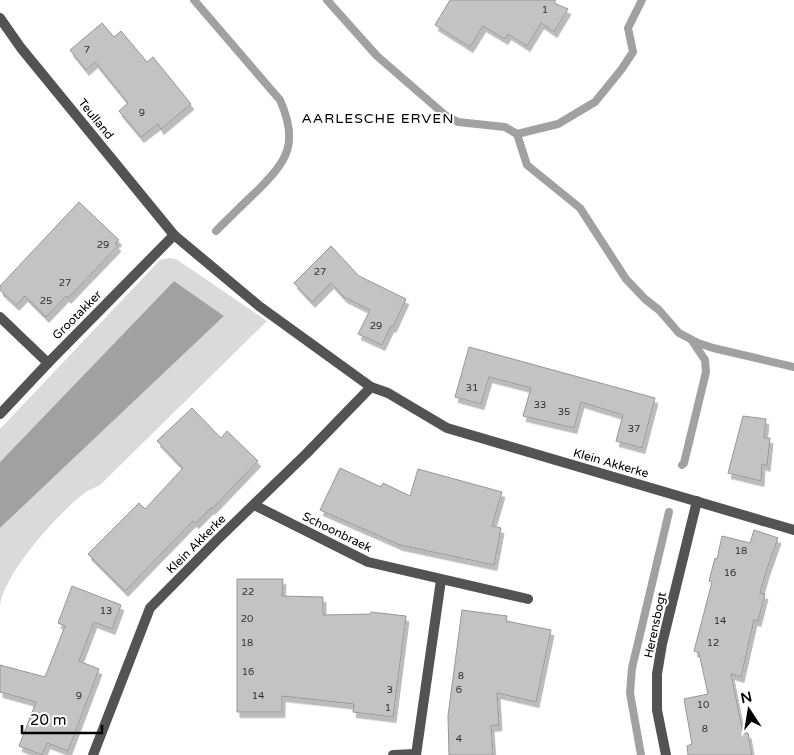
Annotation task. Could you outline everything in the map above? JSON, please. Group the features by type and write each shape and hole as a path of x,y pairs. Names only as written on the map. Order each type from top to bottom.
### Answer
{"street":[{"name":"Teulland","path":"0,18 21,48 174,235"},
{"name":"Grootakker","path":"0,414 174,235"},
{"name":"Klein Akkerke","path":"174,235 259,306 371,387 388,393 447,428 794,530"},
{"path":"0,317 48,363"},
{"name":"Klein Akkerke","path":"93,755 150,608 371,387"},
{"name":"Herensbogt","path":"666,755 657,710 657,674 662,644 697,501"},
{"name":"Schoonbraek","path":"254,505 368,562 528,600"},
{"path":"393,755 416,755 441,580"}],"shaded area":[{"path":"176,259 267,321 100,485 83,494 59,516 34,545 12,576 4,591 0,605 0,528 224,316 174,281 0,462 0,429 160,260"},
{"path":"174,281 224,316 0,528 0,462"}],"building":[{"path":"450,0 556,0 554,3 568,9 554,32 541,23 527,46 508,34 505,39 483,26 470,47 435,25"},
{"path":"102,23 114,37 121,31 147,62 153,57 191,104 161,129 158,124 141,137 119,111 128,103 95,62 86,70 70,50"},
{"path":"79,202 119,240 115,243 118,246 68,298 66,296 46,317 25,296 16,305 0,290 0,286"},
{"path":"331,246 359,276 406,299 382,345 358,334 370,310 344,297 331,283 312,302 294,283"},
{"path":"469,347 655,398 642,448 616,441 623,415 581,402 574,428 523,416 531,388 489,377 481,404 455,397"},
{"path":"192,408 221,438 227,431 258,461 212,509 196,523 193,521 125,591 88,554 139,503 145,509 183,468 157,441"},
{"path":"743,416 766,419 764,438 770,438 767,466 762,464 761,481 728,473"},
{"path":"340,468 381,487 383,483 410,496 418,469 502,492 492,526 501,528 494,565 400,545 320,510"},
{"path":"754,530 778,538 760,593 765,594 758,621 754,620 741,677 731,674 743,733 748,733 752,755 688,755 687,746 692,744 684,699 708,694 699,653 694,651 712,582 709,581 715,558 717,559 722,536 750,543"},
{"path":"237,579 283,579 282,596 323,597 323,615 371,614 371,612 406,616 393,717 353,712 354,704 282,696 282,712 237,712"},
{"path":"72,586 121,605 112,629 94,622 79,661 99,669 68,751 47,743 42,755 19,746 36,702 0,692 0,665 45,677 65,626 58,623"},
{"path":"462,610 507,616 506,621 551,630 536,702 497,693 499,725 491,726 493,755 449,755 448,716"}],"waterway":[{"path":"194,0 280,100 289,128 287,150 276,170 216,231"},
{"path":"327,0 377,56 445,115 458,122 505,127 517,134 527,165 580,208 626,279 645,299 659,310 679,333 713,348 794,367"},
{"path":"517,134 558,124 595,102 633,52 628,28 642,0"},
{"path":"682,465 706,372 705,360 693,342"},
{"path":"641,755 630,693 632,668 669,512"}],"district":[{"name":"AARLESCHE ERVEN","path":"378,118"}]}
